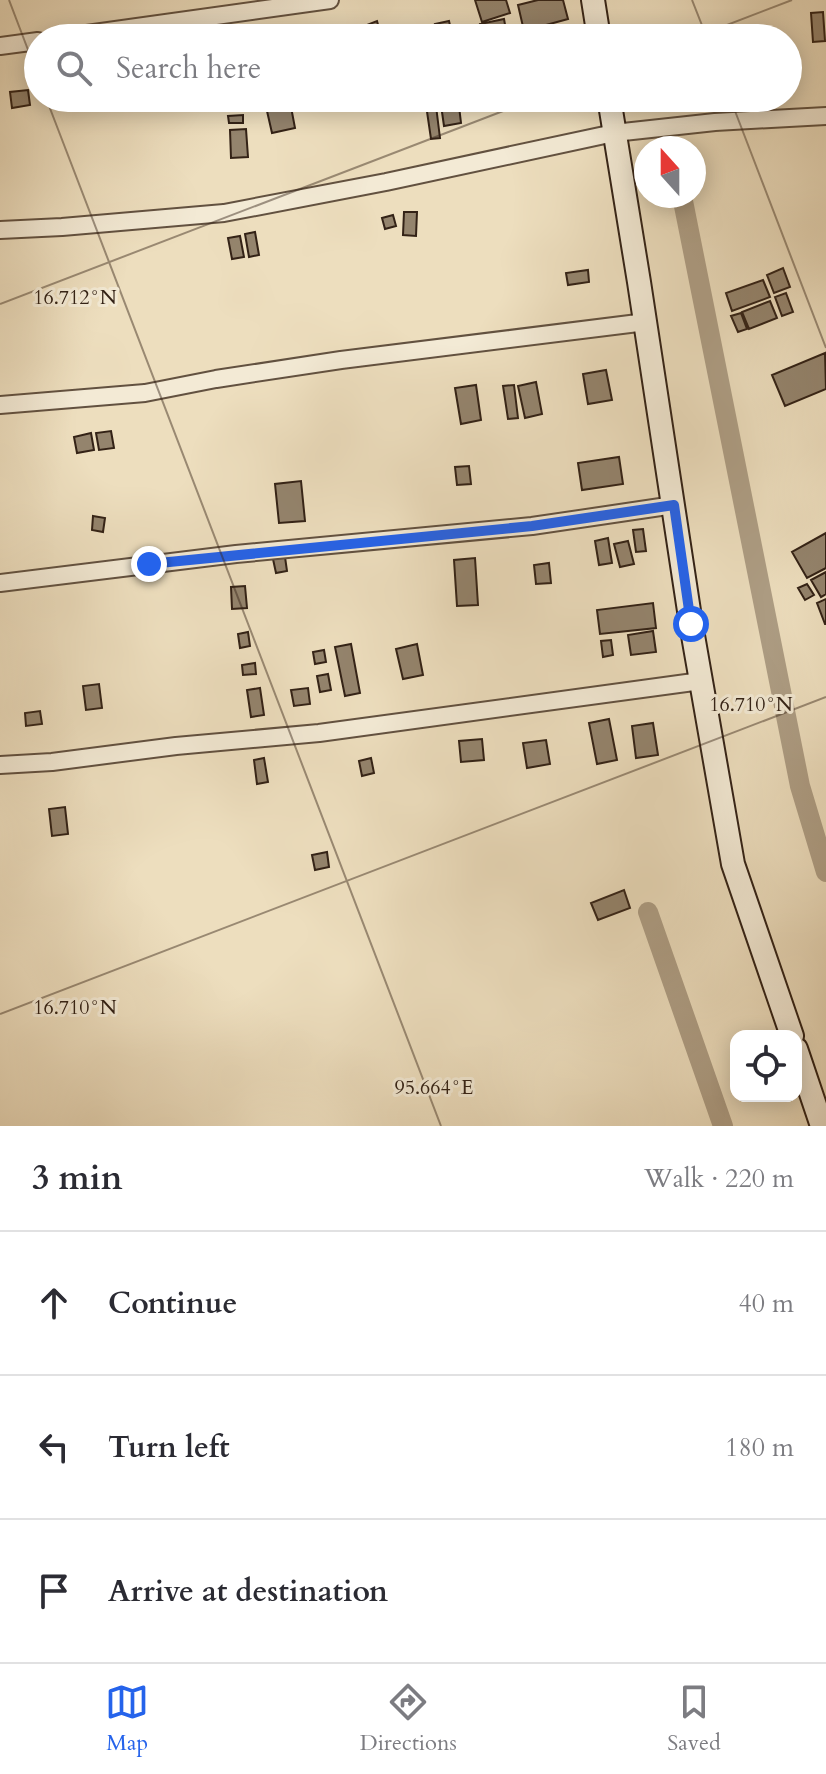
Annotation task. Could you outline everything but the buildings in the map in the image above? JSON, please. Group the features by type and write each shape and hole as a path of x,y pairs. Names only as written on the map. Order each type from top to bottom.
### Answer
{"street":[{"path":"158,24 330,0"},
{"path":"593,0 597,24"},
{"path":"0,46 24,43"},
{"path":"611,112 733,864 790,1030"},
{"path":"0,230 224,213 614,133 715,122 826,116"},
{"path":"0,405 145,393 341,360 646,322"},
{"path":"0,583 236,554 532,526 674,505"},
{"path":"0,765 319,733 701,681"},
{"path":"802,1067 822,1126"}],"waterway":[{"path":"684,208 800,786 826,872"},
{"path":"648,912 723,1126"}],"route":[{"path":"149,564 532,526 674,505 691,624"}]}
